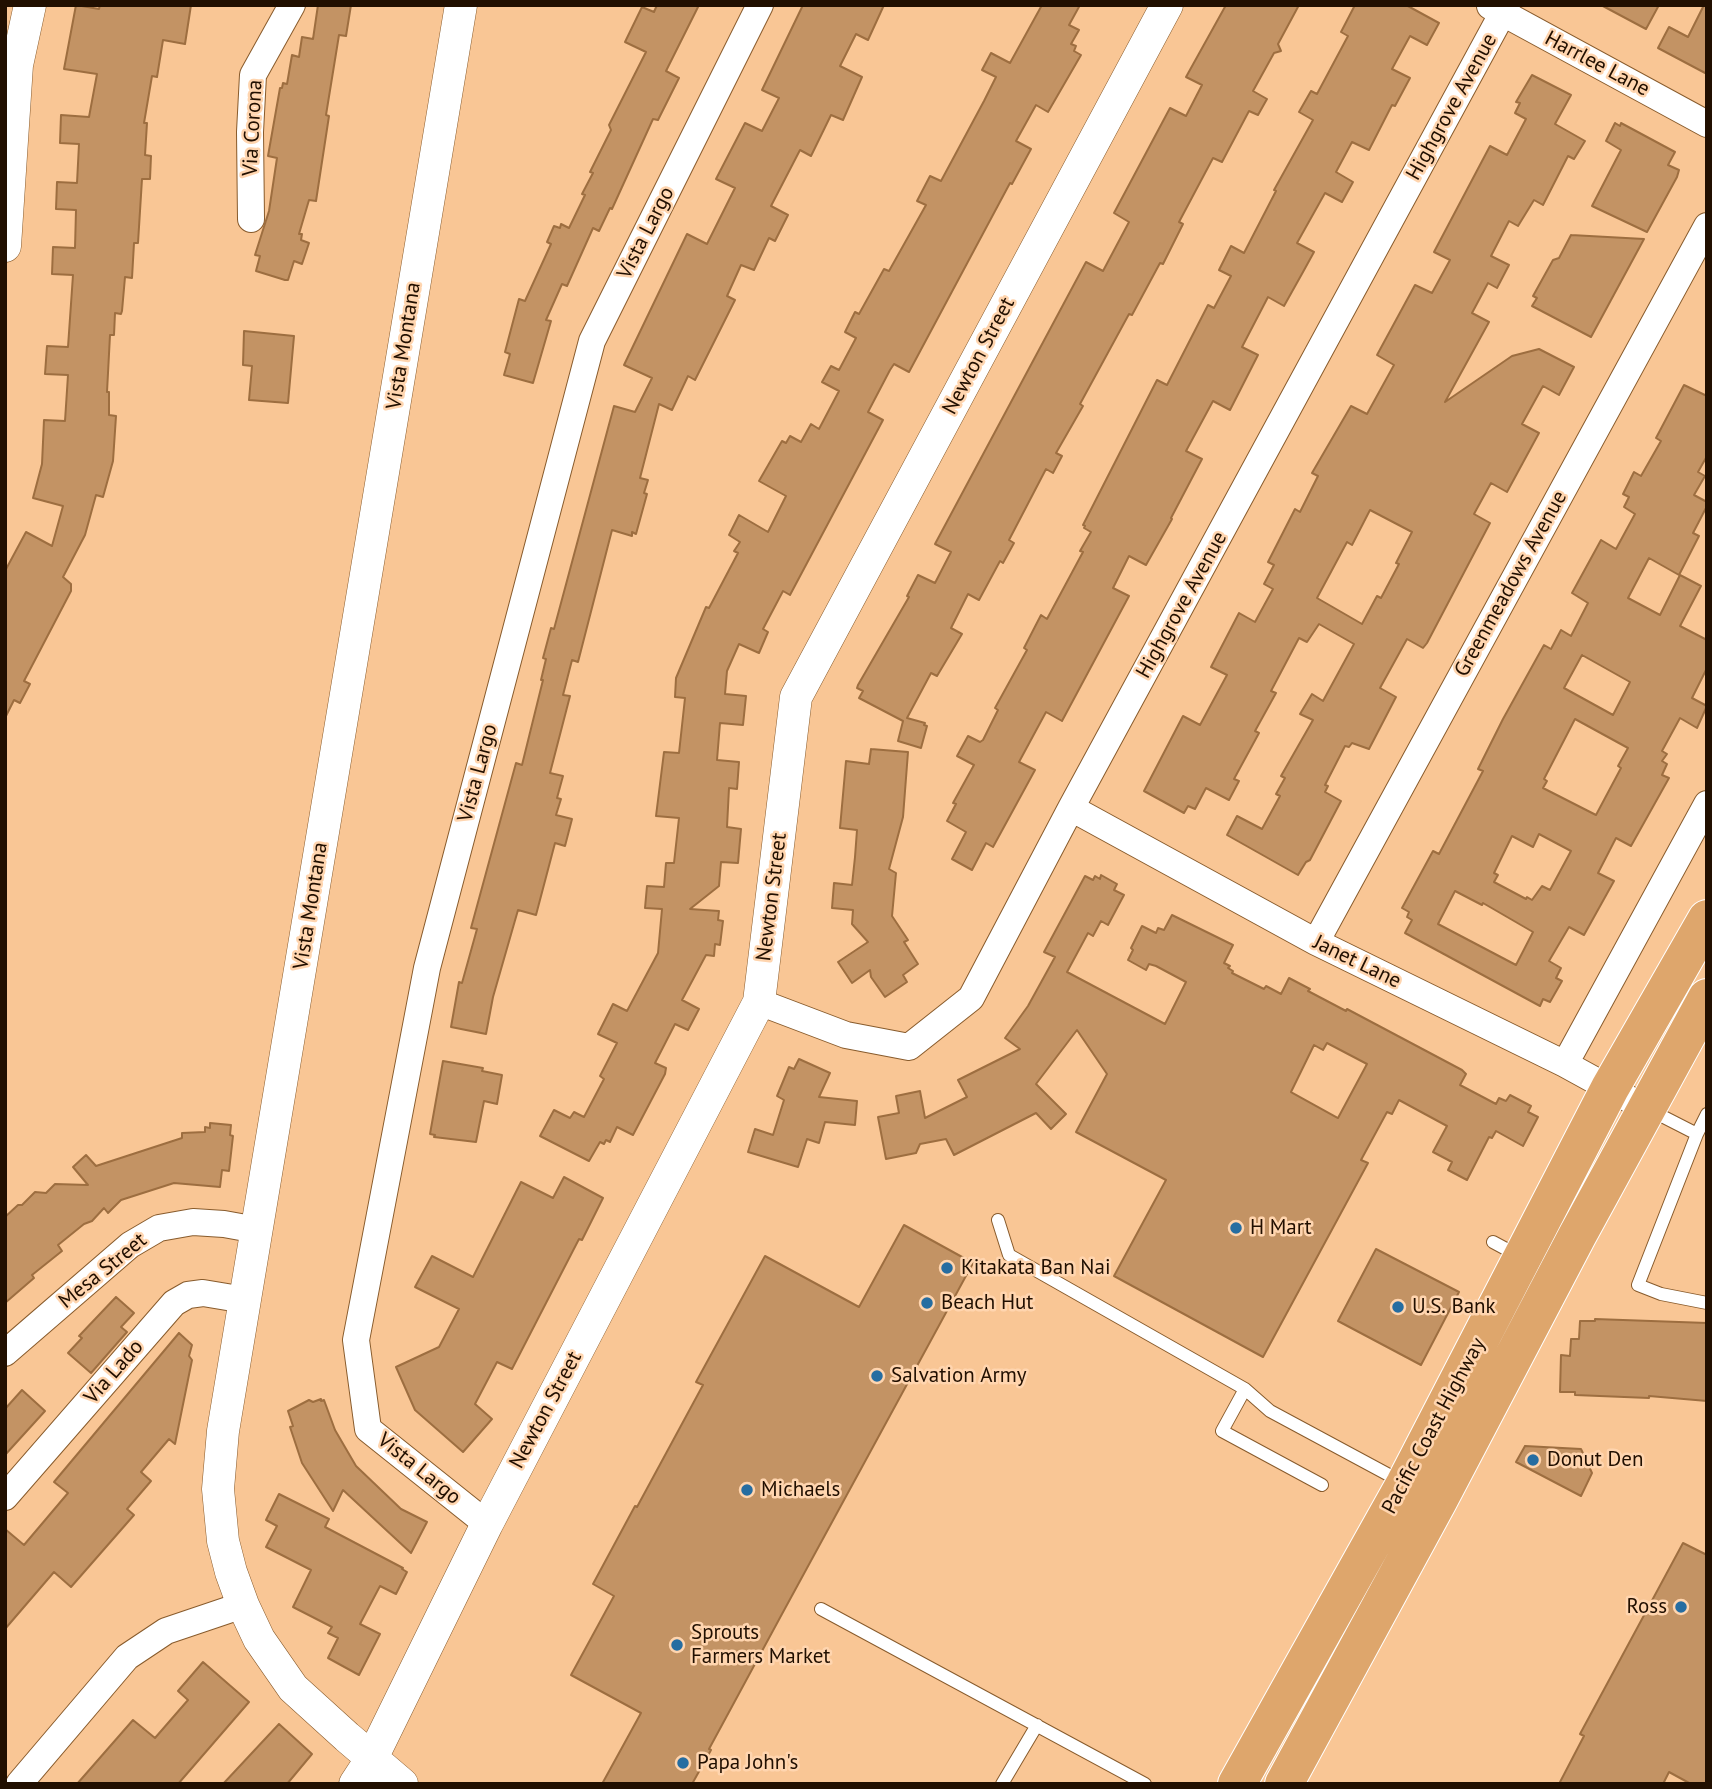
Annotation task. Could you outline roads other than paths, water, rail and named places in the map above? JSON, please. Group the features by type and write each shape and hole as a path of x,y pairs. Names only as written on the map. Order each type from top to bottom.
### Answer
{"highway":[{"name":"Pacific Coast Highway","path":"1284,1784 1422,1492 1508,1250 1610,1088 1707,919"},
{"name":"Pacific Coast Highway","path":"1237,1784 1422,1492 1577,1236 1707,998"}],"street":[{"path":"5,246 17,65 30,5"},
{"name":"Via Corona","path":"251,219 250,132 253,75 292,5"},
{"name":"Vista Montana","path":"402,1784 364,1771 293,1688 259,1639 243,1605 223,1541 218,1489 223,1432 461,5"},
{"name":"Vista Largo","path":"486,1524 368,1429 356,1340 427,968 592,341 760,5"},
{"name":"Newton Street","path":"364,1771 486,1524 759,1002 796,697 1167,5"},
{"name":"Highgrove Avenue","path":"759,1002 846,1035 909,1047 971,998 1499,8"},
{"name":"Harrlee Lane","path":"1499,8 1707,124"},
{"name":"Greenmeadows Avenue","path":"1315,942 1707,226"},
{"path":"1565,1064 1707,804"},
{"name":"Janet Lane","path":"1071,808 1315,942 1565,1064 1647,1108"},
{"name":"Mesa Street","path":"5,1353 130,1245 159,1228 192,1222 257,1230"},
{"name":"Via Lado","path":"5,1497 174,1303 188,1295 203,1293 245,1300"},
{"path":"19,1784 127,1657 166,1631 243,1605"}],"lane":[{"path":"1647,1108 1697,1134"},
{"path":"1707,1114 1639,1285 1661,1294 1707,1303"},
{"path":"998,1220 1009,1255 1245,1389 1270,1411 1422,1492"},
{"path":"1245,1389 1222,1431 1322,1485"},
{"path":"821,1609 1145,1784"},
{"path":"1002,1784 1037,1725"}],"place":[{"name":"H Mart","path":"1236,1228"},
{"name":"Kitakata Ban Nai","path":"947,1268"},
{"name":"Beach Hut","path":"927,1303"},
{"name":"U.S. Bank","path":"1398,1307"},
{"name":"Salvation Army","path":"877,1376"},
{"name":"Donut Den","path":"1533,1460"},
{"name":"Michaels","path":"747,1490"},
{"name":"Ross","path":"1681,1607"},
{"name":"Sprouts Farmers Market","path":"677,1645"},
{"name":"Papa John's","path":"683,1763"}]}
